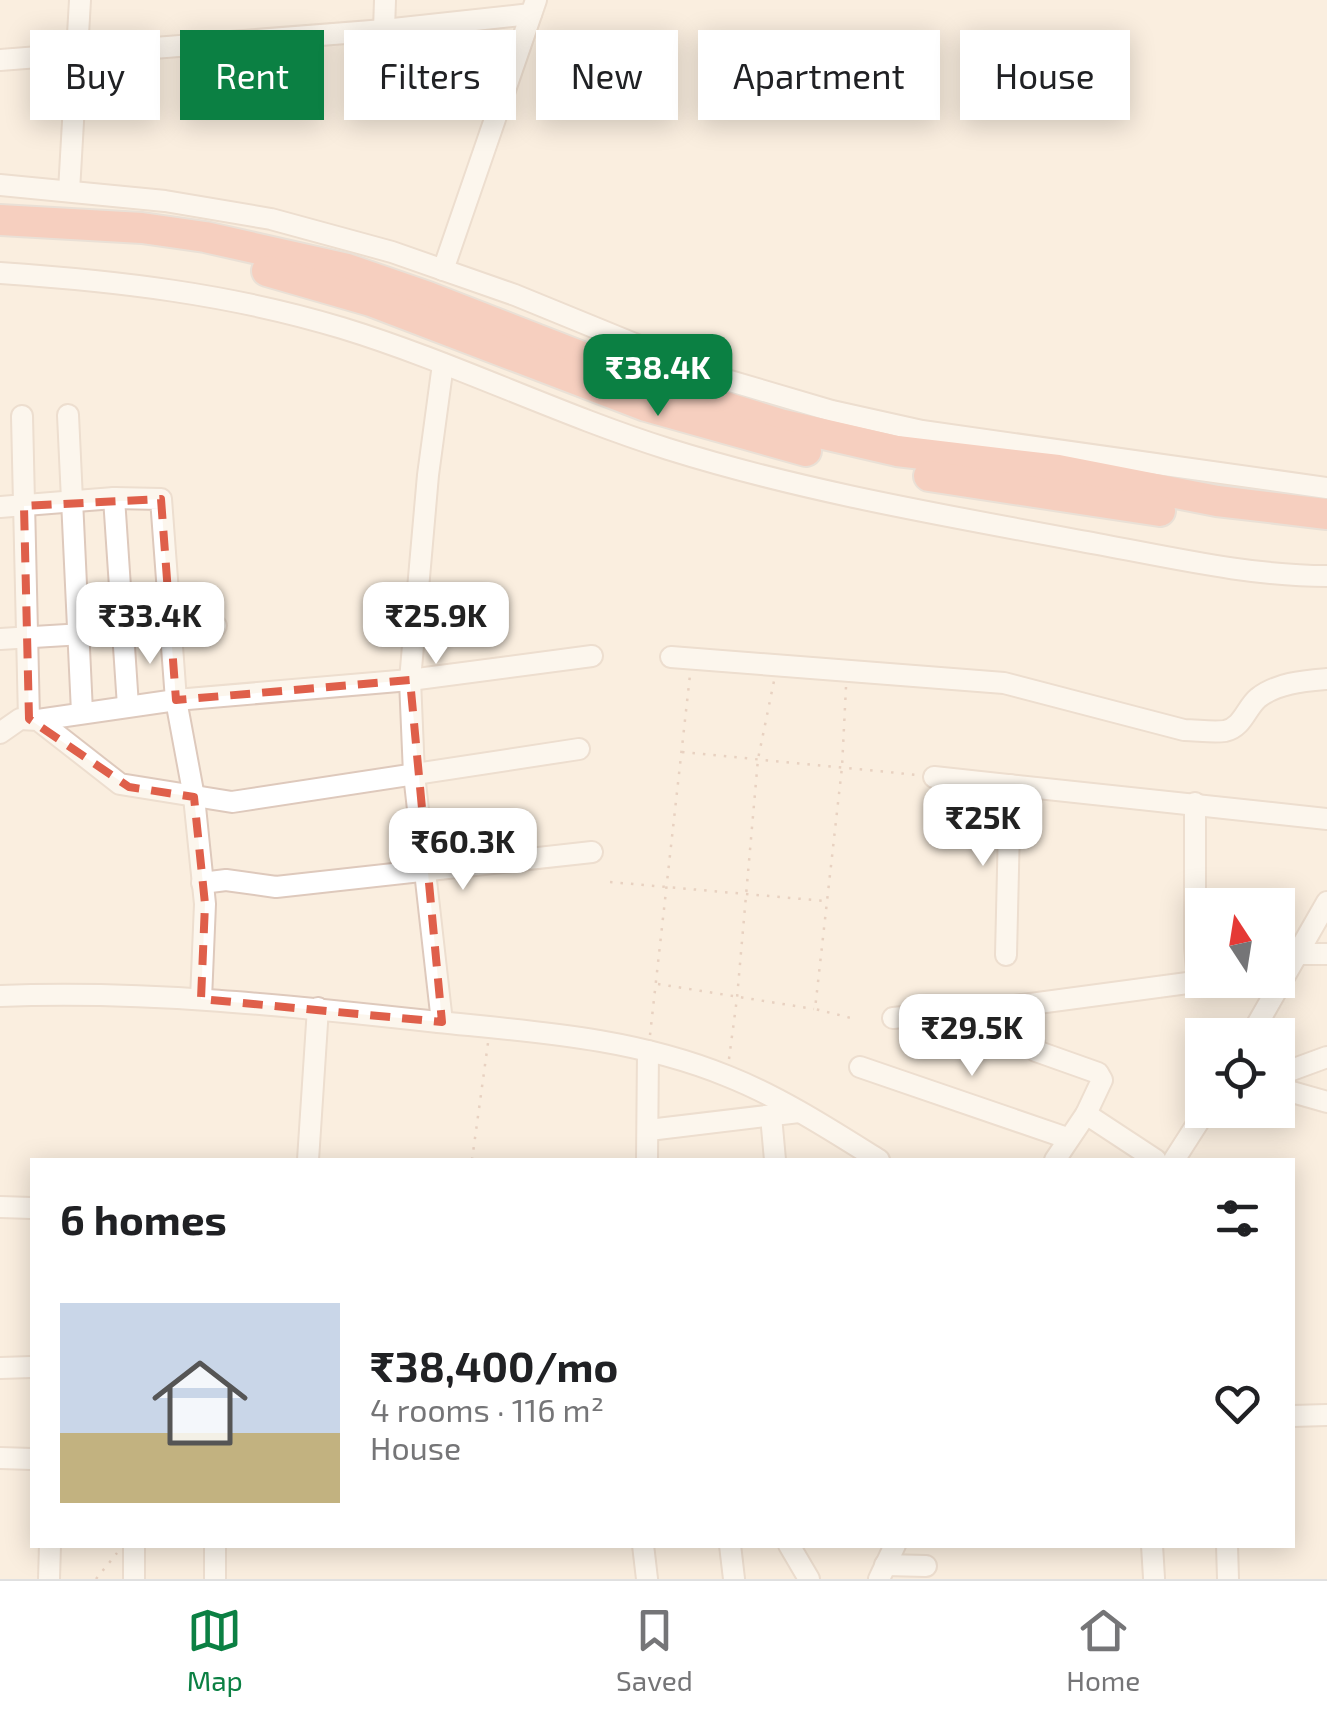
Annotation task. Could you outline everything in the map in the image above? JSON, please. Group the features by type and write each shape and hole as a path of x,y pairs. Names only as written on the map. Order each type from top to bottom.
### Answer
{"highway":[{"path":"0,220 142,228 286,254 428,297 654,385 780,424 897,452 1058,470 1142,474 1217,501 1327,514"},
{"path":"0,238 139,247 204,256 289,276 448,329 646,406 775,444 888,470 1261,527 1327,531"}],"street":[{"path":"77,30 80,0"},
{"path":"386,0 384,30 534,7 443,270"},
{"path":"160,47 344,33"},
{"path":"0,60 30,58"},
{"path":"69,191 72,120"},
{"path":"0,185 165,201 271,219 443,270 713,376 922,431 1142,474 1327,488"},
{"path":"0,273 126,282 214,295 342,328 567,415 766,478 1214,565 1327,576"},
{"path":"442,1022 414,774 410,680 428,475 443,364"},
{"path":"68,415 82,712"},
{"path":"22,416 27,638 34,720 120,784 232,802 580,749"},
{"path":"114,498 128,706"},
{"path":"0,507 114,498 161,499 176,700 194,796 205,904 201,999"},
{"path":"0,639 216,626"},
{"path":"0,734 10,723 82,712 410,680 592,656"},
{"path":"682,657 1004,683 1184,730 1210,731 1226,731 1235,726 1254,702 1274,689 1327,678"},
{"path":"934,776 1327,819"},
{"path":"1006,955 1010,785"},
{"path":"1195,803 1198,888"},
{"path":"202,883 244,881 276,886 592,852"},
{"path":"1295,947 1327,902"},
{"path":"1295,953 1327,954"},
{"path":"893,1018 1185,984"},
{"path":"0,996 126,993 318,1008 606,1040 726,1076 799,1112 877,1158"},
{"path":"1023,1005 1036,1051 1101,1076 1102,1084 1086,1114 1056,1158"},
{"path":"308,1158 318,1008"},
{"path":"647,1158 648,1052"},
{"path":"1295,1069 1327,1057"},
{"path":"860,1067 1067,1138"},
{"path":"1295,1093 1327,1102"},
{"path":"649,1130 799,1112"},
{"path":"1086,1114 1153,1158"},
{"path":"771,1116 775,1158"},
{"path":"1175,1158 1194,1128"},
{"path":"0,1208 30,1208"},
{"path":"0,1368 30,1367"},
{"path":"1295,1416 1325,1415"},
{"path":"0,1458 30,1459"},
{"path":"49,1579 50,1548"},
{"path":"134,1548 134,1579"},
{"path":"215,1548 215,1579"},
{"path":"643,1548 646,1579"},
{"path":"730,1548 734,1579"},
{"path":"791,1548 809,1579"},
{"path":"882,1572 894,1548"},
{"path":"1152,1548 1154,1578"},
{"path":"1228,1548 1228,1579"},
{"path":"882,1572 926,1566"}],"path":[{"path":"648,1052 681,752 682,657"},
{"path":"726,1076 737,998 758,759 778,664"},
{"path":"815,1009 842,767 847,670"},
{"path":"681,752 934,776"},
{"path":"610,882 827,901"},
{"path":"656,984 851,1018"},
{"path":"472,1158 489,1026"},
{"path":"96,1579 123,1548"}],"highlighted area":[{"path":"161,499 176,700 410,680 442,1022 201,999 205,904 194,797 129,787 29,719 24,506"}]}
